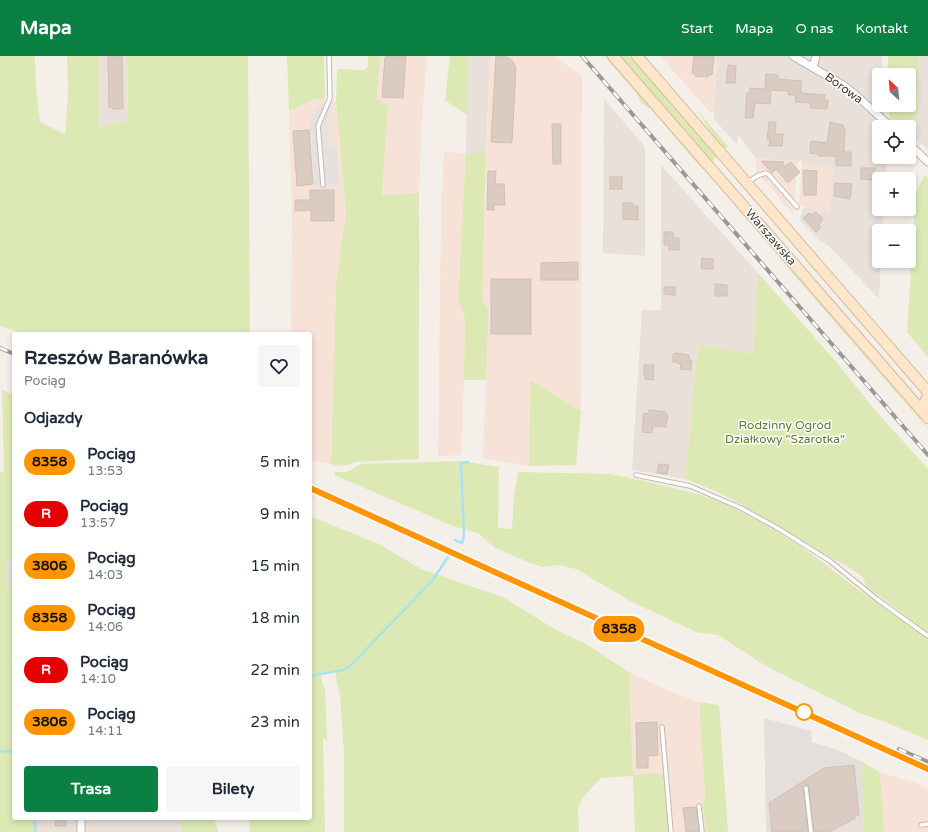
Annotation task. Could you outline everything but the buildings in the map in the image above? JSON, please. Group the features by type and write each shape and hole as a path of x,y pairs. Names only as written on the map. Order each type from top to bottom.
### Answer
{"main road":[{"name":"Warszawska","path":"613,56 926,413"},
{"name":"Warszawska","path":"639,57 928,393"},
{"path":"926,413 928,393"}],"street":[{"name":"Borowa","path":"793,56 852,92 883,120"},
{"path":"813,67 816,56"},
{"path":"916,151 928,162"},
{"path":"81,820 81,832"}],"lane":[{"path":"323,185 318,126 330,98 329,56"},
{"path":"747,183 766,173 797,207"},
{"path":"636,475 690,486 741,508 772,525 830,561 878,600 928,636"},
{"path":"662,727 671,832"},
{"path":"806,788 811,832"},
{"path":"700,806 702,832"},
{"path":"921,825 928,824"}],"shaded area":[{"path":"98,56 127,56 128,120 99,127"},
{"path":"380,56 427,56 422,117 419,193 382,195 388,105 377,99"},
{"path":"468,56 490,56 486,153 466,153"},
{"path":"490,56 554,56 582,76 581,411 530,380 529,466 483,458 489,309 482,301"},
{"path":"660,56 717,56 714,112 710,112"},
{"path":"717,56 882,56 882,68 872,68 872,112 883,112 885,120 872,120 872,164 887,164 886,172 872,172 872,216 883,216 883,224 872,224 872,268 881,268 879,299 828,245 821,242 799,219 804,207 830,214 833,166 802,164 802,161 756,159 738,134 737,145 714,119"},
{"path":"919,56 928,56 928,150 916,139"},
{"path":"315,99 336,101 346,212 336,284 331,464 312,460 312,332 291,332 292,223 289,111"},
{"path":"604,99 645,147 645,256 603,253"},
{"path":"320,104 332,104 327,120 329,148 337,148 339,186 315,187 310,119"},
{"path":"444,152 466,153 458,301 465,317 464,382 461,455 438,456 441,214"},
{"path":"756,159 798,161 793,214 756,171"},
{"path":"802,164 833,166 830,214 799,205"},
{"path":"661,165 758,273 753,354 698,344 685,479 632,470 642,310 661,310"},
{"path":"7,559 12,559 12,588 7,588"},
{"path":"629,672 669,691 699,702 705,795 703,807 706,832 669,832 664,773 633,776"},
{"path":"764,718 811,731 812,742 836,749 861,761 864,832 766,832"},
{"path":"880,772 919,784 928,789 928,832 884,832"},
{"path":"35,820 181,820 182,832 37,832"}],"green space":[{"path":"0,56 35,56 36,88 40,122 65,134 68,97 67,56 98,56 99,127 128,120 127,56 248,56 250,332 19,332 0,326"},
{"path":"287,56 324,56 325,100 315,99 289,111"},
{"path":"368,56 380,56 377,99 388,105 382,195 419,193 419,459 355,462 349,465 340,466 331,464 336,284 346,212 336,101 337,69 365,70 368,67"},
{"path":"450,56 468,56 467,115 445,100"},
{"path":"605,56 703,168 702,169 650,108 642,103 637,94"},
{"path":"620,56 629,56 717,157 712,161"},
{"path":"888,56 919,56 916,139 916,120 890,120 889,112 916,112 916,68 888,68"},
{"path":"697,110 728,146 725,149 709,129"},
{"path":"466,153 486,153 482,301 489,309 486,380 464,380 465,317 458,301"},
{"path":"925,175 928,178 928,357 907,332 911,268 916,268 916,224 914,224 914,216 916,216 916,192"},
{"path":"766,243 803,283 928,429"},
{"name":"Rodzinny Ogród Działkowy \"Szarotka\"","path":"758,273 838,364 874,409 928,469 928,633 865,585 864,578 847,566 720,493 685,479 698,344 753,354"},
{"path":"530,380 581,411 576,465 529,466"},
{"path":"2,390 12,394 12,820 35,820 37,832 0,832 0,472 4,471"},
{"path":"459,461 461,463 468,462 499,467 498,528 512,529 514,496 518,472 610,474 640,480 701,495 725,504 759,521 802,547 928,639 928,740 862,714 766,666 718,635 696,632 632,602 576,569 559,565 542,567 528,562 495,548 478,533 453,526 334,475 335,472 347,472 361,464"},
{"path":"312,517 379,544 421,569 505,598 556,630 588,645 629,672 633,775 664,773 669,832 635,832 633,776 601,778 584,796 578,808 579,832 344,832 344,751 340,697 335,671 320,674 325,690 327,741 323,738 325,832 250,832 249,820 312,820"},
{"path":"699,702 719,705 728,832 706,832 703,807 705,795"},
{"path":"861,761 880,772 884,832 864,832"},
{"path":"181,820 215,820 218,832 182,832"}],"waterway":[{"path":"455,540 462,543 464,535 461,463 468,462"},
{"path":"312,676 343,670 350,666 432,581 448,557"},
{"path":"0,751 12,752"},
{"path":"34,820 36,832"}],"railway":[{"path":"582,56 928,455"},
{"path":"0,348 12,353"},
{"path":"312,489 928,769"},
{"path":"899,749 928,762"}],"train":[{"name":"8358","path":"312,489 928,769"}]}
